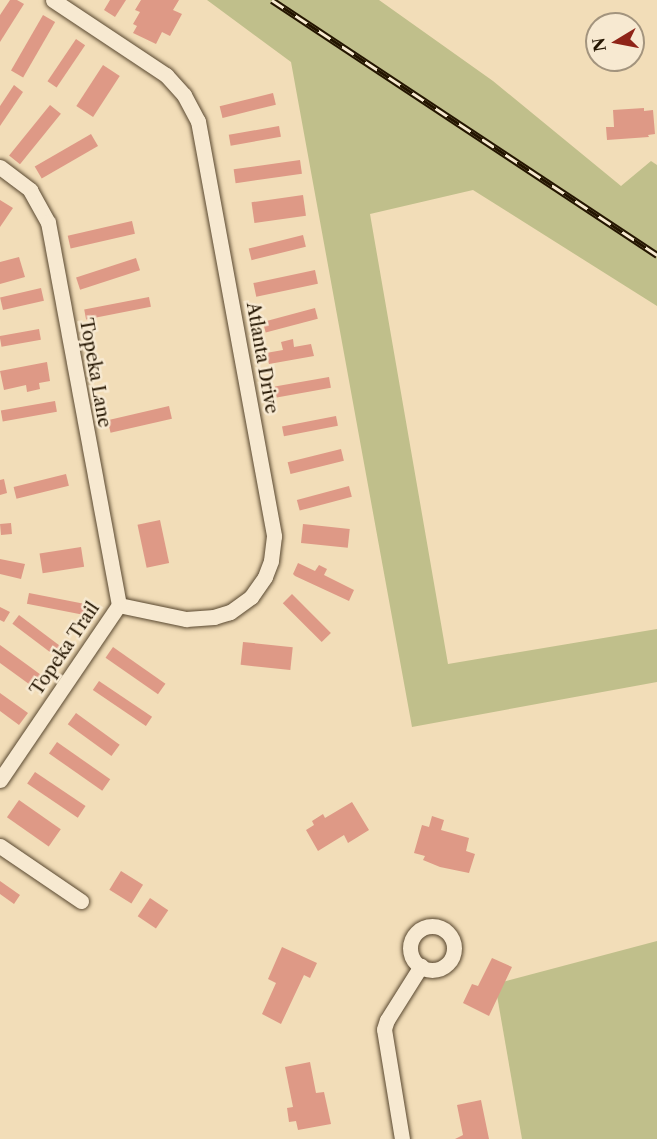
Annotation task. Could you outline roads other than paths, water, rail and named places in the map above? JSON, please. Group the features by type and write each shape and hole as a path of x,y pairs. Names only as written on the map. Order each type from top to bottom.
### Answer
{"street":[{"name":"Atlanta Drive","path":"53,0 158,69 187,99 198,121 274,536 271,561 265,577 251,597 230,612"},
{"name":"Topeka Lane","path":"0,167 30,190 41,205 48,222 119,605"},
{"name":"Topeka Trail","path":"0,780 119,605 186,619 214,617 230,612"},
{"path":"0,846 81,901"},
{"path":"402,1139 384,1029 387,1020 421,966"}],"railway":[{"path":"272,0 657,255"}]}
